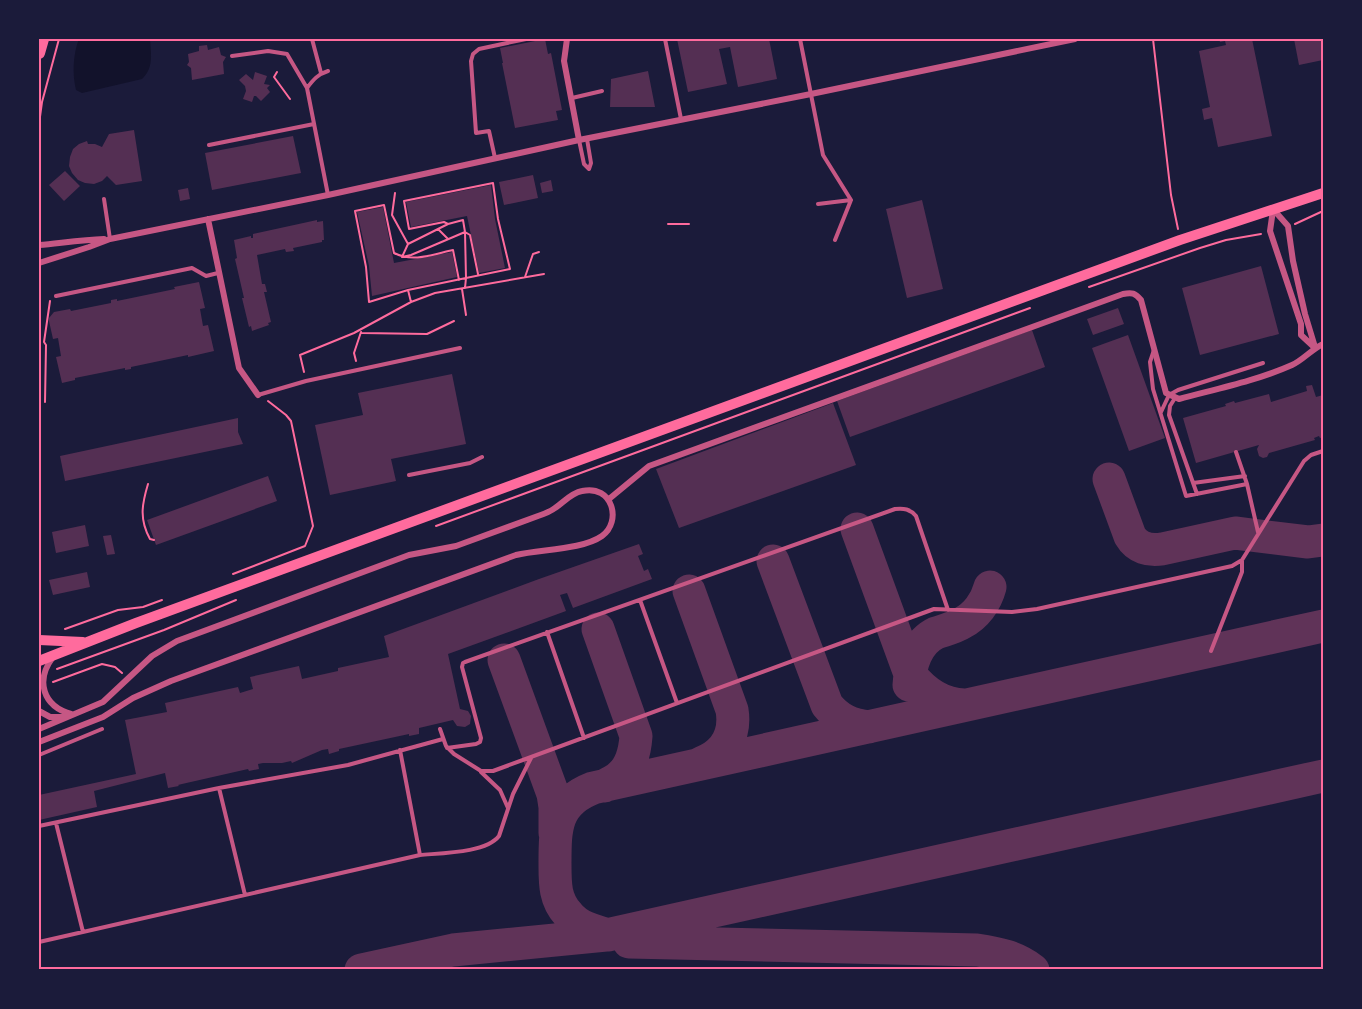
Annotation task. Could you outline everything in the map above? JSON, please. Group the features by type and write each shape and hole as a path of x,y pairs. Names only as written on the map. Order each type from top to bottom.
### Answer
{"highway":[{"path":"39,53 43,39"}],"main road":[{"path":"39,661 1180,240 1323,193"},
{"path":"39,640 87,642"}],"street":[{"path":"567,39 564,61 583,140"},
{"path":"39,262 110,239 1075,39"},
{"path":"1273,209 1288,226 1293,261 1315,348"},
{"path":"1273,209 1270,231 1301,324 1301,335 1315,348"},
{"path":"208,219 238,368 258,395"},
{"path":"39,245 87,239 110,239"},
{"path":"609,499 649,466 1131,292 1141,300 1166,393 1179,399 1295,364 1323,344"},
{"path":"39,729 103,702 152,656 177,641 409,555 456,546 538,516 551,511 580,491 596,490 609,499 612,509 609,527 595,540 516,555 171,681 133,698 103,717 39,741"},
{"path":"56,654 47,667 45,694 51,704 72,715"},
{"path":"39,711 50,717 72,715"}],"lane":[{"path":"312,39 321,73"},
{"path":"495,159 489,130 476,133 471,61 479,49 526,39"},
{"path":"665,39 681,120"},
{"path":"800,39 823,155 851,200"},
{"path":"232,56 268,51 287,54 307,88 328,195"},
{"path":"307,88 313,79 328,71"},
{"path":"572,98 602,91"},
{"path":"209,144 314,124"},
{"path":"583,140 591,164 588,169 584,164 583,140"},
{"path":"104,199 110,239"},
{"path":"818,204 851,200"},
{"path":"835,240 851,200"},
{"path":"56,296 192,268 206,276 219,273"},
{"path":"258,395 306,381 460,348"},
{"path":"1154,349 1150,362 1153,389 1186,496 1247,484"},
{"path":"1161,412 1178,390 1263,363"},
{"path":"1172,396 1169,415 1197,494"},
{"path":"481,771 493,771 532,758 934,609 1012,612 1037,609 1232,566 1242,560 1304,461 1311,455 1323,451"},
{"path":"1236,452 1245,476 1258,532"},
{"path":"409,475 471,463 482,457"},
{"path":"1193,483 1245,476"},
{"path":"447,748 476,744 481,738 462,667 463,663 901,508 916,516 948,610"},
{"path":"1210,651 1242,572 1242,560"},
{"path":"640,600 677,703"},
{"path":"547,632 584,738"},
{"path":"39,755 102,729"},
{"path":"440,729 447,748 481,771 500,790 508,808"},
{"path":"39,826 219,788 348,765 443,739"},
{"path":"400,750 420,855"},
{"path":"39,942 420,855 466,850 491,843 499,836 518,782 532,758"},
{"path":"219,788 245,895"},
{"path":"56,823 83,932"}],"path":[{"path":"39,124 42,102 59,39"},
{"path":"1153,39 1171,195 1180,240"},
{"path":"277,72 274,77 290,99"},
{"path":"447,224 444,222 410,229 404,201 494,183 498,219 510,269 459,280 408,290 369,302 366,267 354,211 384,205 394,253 402,257 412,258 453,250 459,280"},
{"path":"395,193 392,215 408,244"},
{"path":"1288,226 1323,211"},
{"path":"402,257 408,244 447,224 463,220 466,278 463,288 466,315"},
{"path":"668,224 689,224"},
{"path":"438,229 448,239"},
{"path":"1088,287 1226,240 1270,231"},
{"path":"402,257 465,232"},
{"path":"465,232 470,235 478,276"},
{"path":"525,277 533,254 539,252"},
{"path":"306,381 300,355 361,331 411,302 435,293 544,274"},
{"path":"408,290 411,302"},
{"path":"45,402 46,345 44,342 50,299 56,296"},
{"path":"429,529 1032,308"},
{"path":"361,331 426,333 454,321"},
{"path":"357,370 354,353 361,331"},
{"path":"234,574 305,546 313,526 291,422 276,406 258,395"},
{"path":"148,484 142,513 146,533 154,540"},
{"path":"59,631 118,610 143,607 170,597"},
{"path":"56,670 164,630 236,600"},
{"path":"44,686 102,664 115,667 124,674"}],"shaded area":[{"path":"79,39 150,39 151,60 146,75 142,79 82,93 76,90 74,58"}],"building":[{"path":"545,39 548,54 551,53 562,110 556,111 558,120 515,128 500,48"},
{"path":"677,39 717,39 718,41 769,39 777,79 738,87 730,47 719,49 727,84 688,92"},
{"path":"1219,39 1252,39 1272,136 1218,147 1212,118 1204,120 1202,109 1210,107 1199,51 1226,45 1225,41 1220,42"},
{"path":"1294,39 1323,39 1323,60 1299,65"},
{"path":"207,45 208,50 219,47 221,55 226,57 223,62 224,74 192,80 191,68 187,65 188,54 199,51 199,46"},
{"path":"648,71 655,107 610,107 611,79"},
{"path":"255,72 267,76 264,84 270,85 267,88 270,92 261,101 254,96 252,102 243,99 245,86 239,80 246,74 253,80"},
{"path":"134,130 142,181 116,185 107,176 94,184 85,183 78,180 72,173 69,166 70,157 73,149 79,144 87,141 88,144 102,147 109,134"},
{"path":"293,136 301,173 212,190 205,153"},
{"path":"65,171 80,186 64,201 49,185"},
{"path":"533,175 538,198 504,205 499,182"},
{"path":"551,180 553,191 542,193 540,183"},
{"path":"491,185 505,268 479,273 467,216 411,227 406,202"},
{"path":"188,188 190,199 180,201 178,190"},
{"path":"922,200 943,289 907,298 886,209"},
{"path":"383,207 394,263 452,252 457,277 372,296 369,266 357,212"},
{"path":"317,220 317,222 323,221 324,240 322,242 293,248 294,251 286,252 285,249 257,255 262,284 265,284 267,292 264,292 271,322 268,323 269,325 252,331 242,298 244,298 235,259 237,258 234,240 251,236 253,238 253,234"},
{"path":"1261,266 1279,334 1200,355 1182,288"},
{"path":"199,282 205,308 200,309 203,326 208,325 214,351 131,367 131,369 125,370 125,368 75,378 75,380 62,383 56,357 61,356 58,338 53,339 49,321 54,312 111,303 111,300 117,299 117,301"},
{"path":"1118,308 1124,324 1093,335 1087,319"},
{"path":"1032,330 1045,367 850,437 837,401"},
{"path":"1128,335 1165,438 1129,451 1092,348"},
{"path":"452,374 466,444 391,459 396,481 330,495 315,425 363,415 358,393"},
{"path":"1312,385 1316,397 1323,395 1323,437 1319,436 1314,438 1315,440 1269,453 1263,458 1259,456 1257,449 1259,445 1196,463 1183,418 1226,406 1225,404 1234,401 1235,403 1269,394 1271,402 1307,391 1306,386"},
{"path":"833,403 856,465 679,528 656,469"},
{"path":"238,418 238,432 243,444 65,481 60,456"},
{"path":"268,476 277,501 156,545 147,520"},
{"path":"85,525 89,546 56,553 52,532"},
{"path":"111,535 115,554 107,555 103,536"},
{"path":"639,544 643,554 638,556 644,571 648,569 652,579 573,608 567,593 560,595 566,611 448,654 460,709 468,711 471,716 470,724 465,727 457,726 453,720 419,728 419,734 409,736 409,734 339,749 329,754 328,749 322,750 292,763 291,761 258,764 259,769 249,771 248,769 168,788 165,773 94,791 97,807 39,820 39,795 136,774 125,720 167,712 165,703 238,687 240,693 253,689 250,677 299,666 302,679 338,671 338,668 389,657 384,636"},
{"path":"87,572 90,587 53,595 49,580"}],"taxiway":[{"path":"1109,479 1130,536 1144,548 1162,549 1235,533 1308,542 1323,540"},
{"path":"857,529 910,674 921,686 941,700 965,705"},
{"path":"773,561 827,705 845,720 869,727"},
{"path":"909,685 913,662 919,648 929,637 972,617 983,603 990,587"},
{"path":"689,591 732,710 733,719 730,735 722,749 701,763"},
{"path":"609,935 587,928 572,918 560,903 556,885 555,841 559,819 571,801 593,788 1323,626"},
{"path":"598,629 636,736 634,752 627,768 604,786"},
{"path":"504,660 553,794 555,833"},
{"path":"361,970 453,950 606,935 1323,776"},
{"path":"629,942 977,950 1007,956 1033,970"}]}
